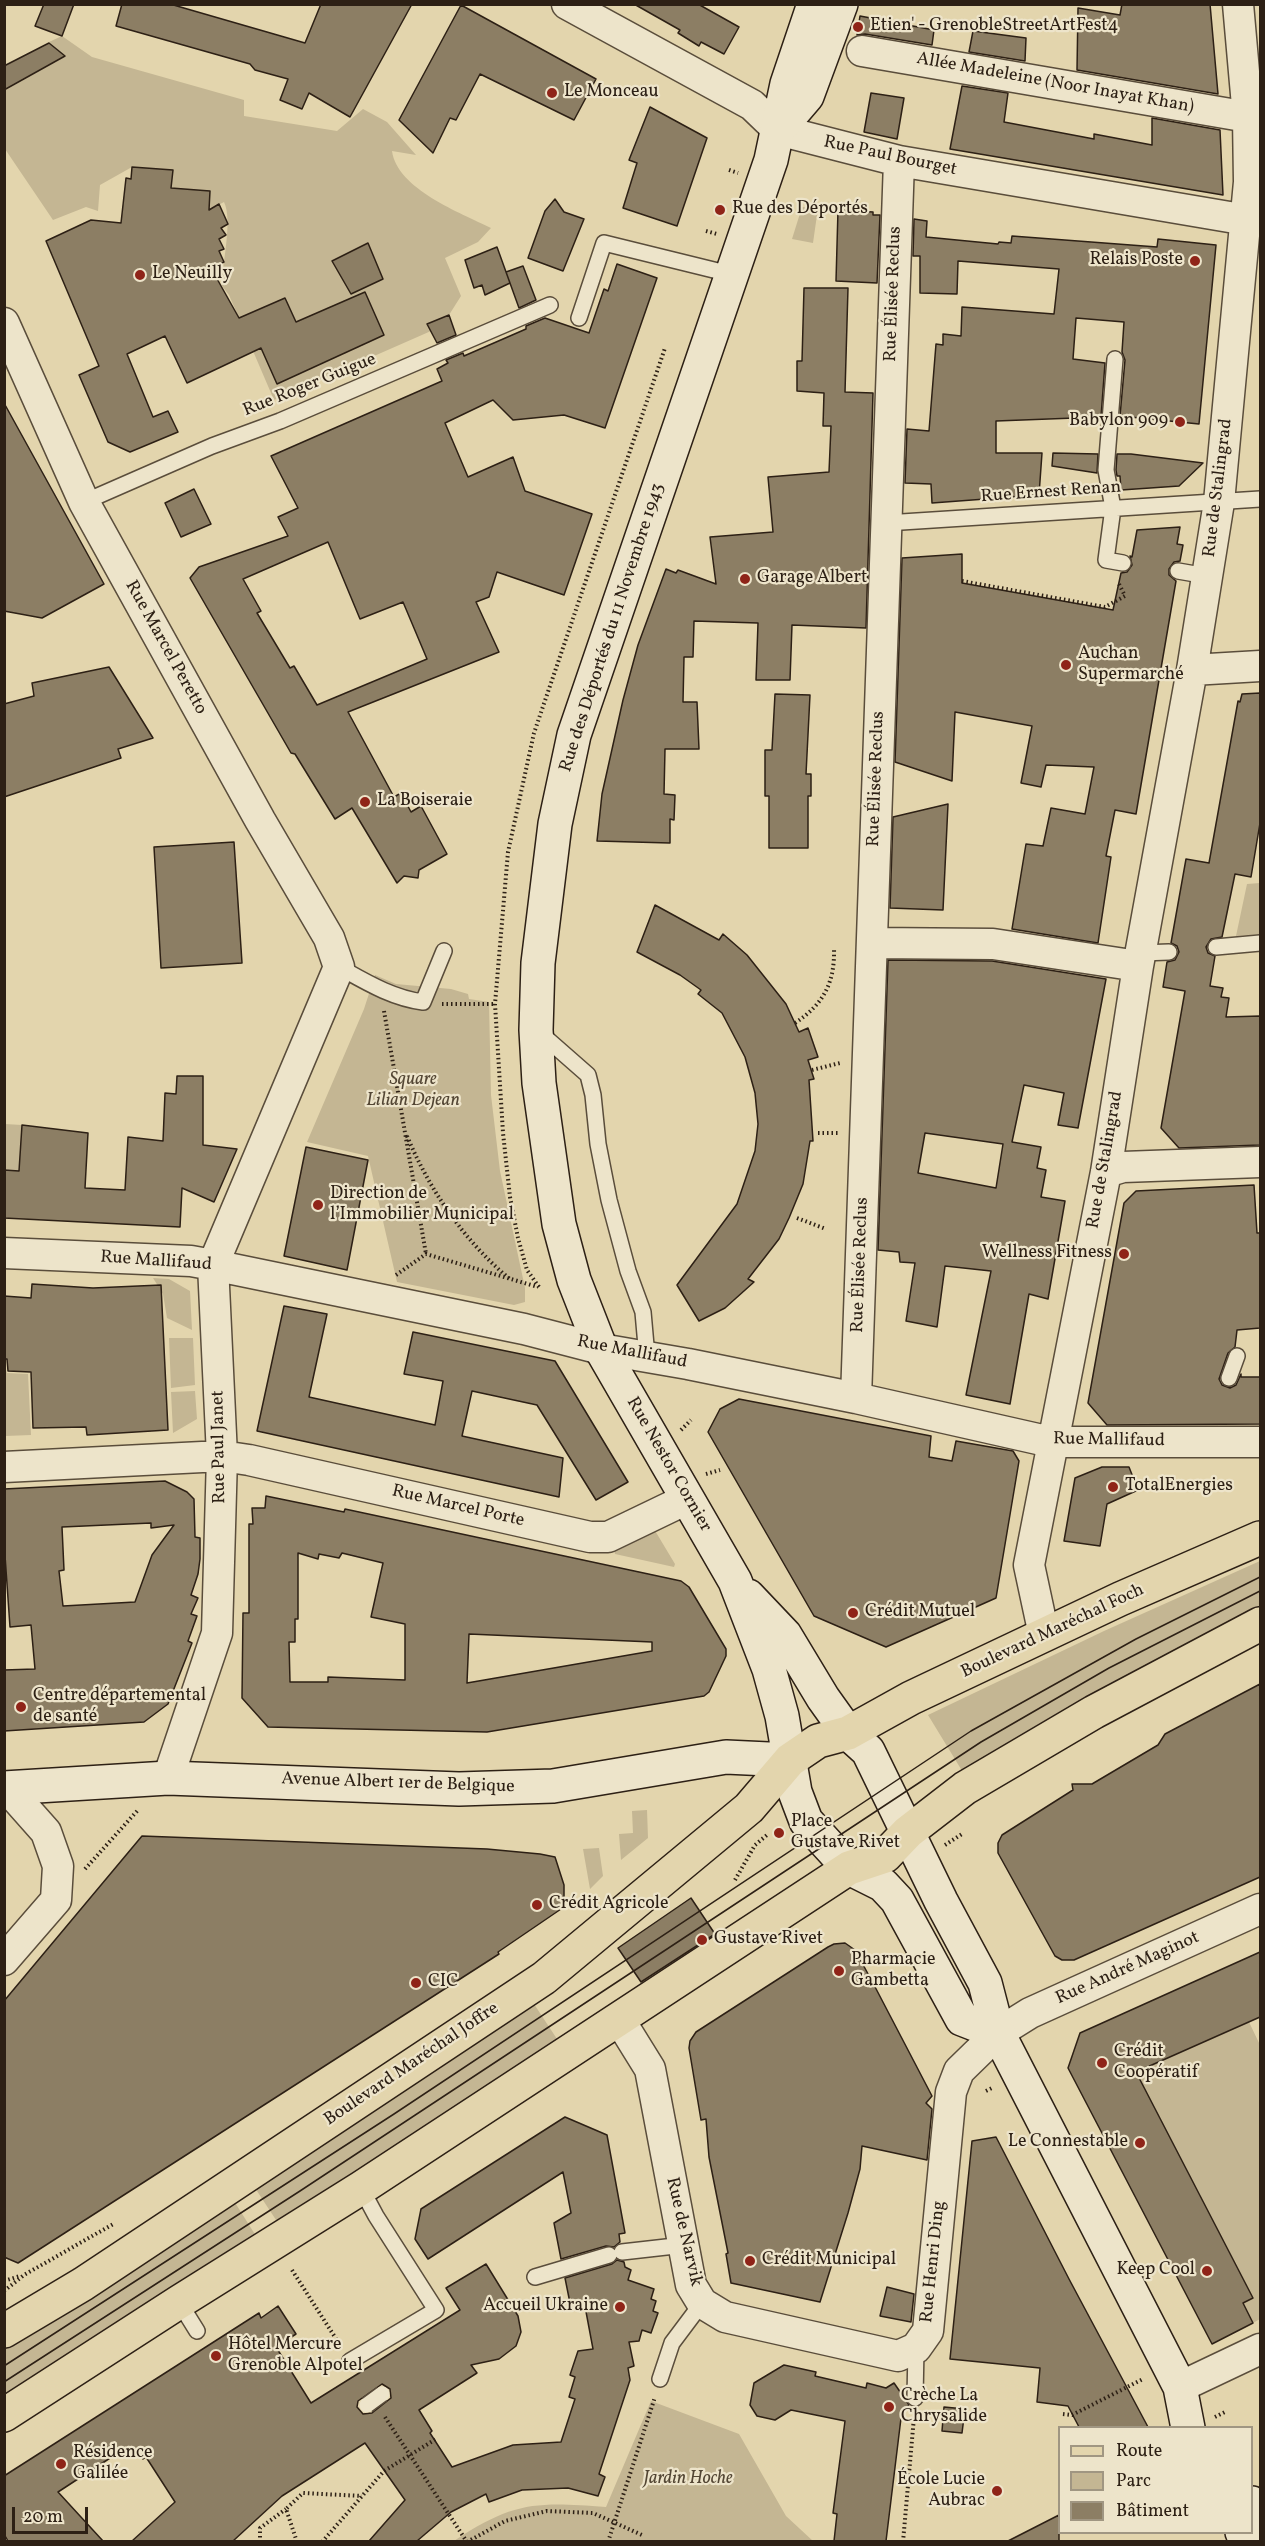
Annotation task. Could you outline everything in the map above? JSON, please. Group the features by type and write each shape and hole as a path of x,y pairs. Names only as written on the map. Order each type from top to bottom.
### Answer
{"main road":[{"name":"Boulevard Maréchal Foch","path":"848,1733 911,1698 1120,1599 1260,1538"},
{"path":"4,2415 179,2302 368,2202 619,2019 849,1868 885,1856 908,1832 965,1788 1094,1712 1260,1624"},
{"path":"790,1760 818,1741 848,1733"},
{"name":"Boulevard Maréchal Joffre","path":"4,2331 82,2284 544,1978 749,1808 790,1760"}],"street":[{"name":"Rue Paul Bourget","path":"567,4 752,105 778,130 899,161 1247,220"},
{"name":"Rue des Déportés du 11 Novembre 1943","path":"601,1349 574,1280 559,1224 539,1083 536,1030 537,963 564,775 574,735 633,568 730,274 771,160 792,64 814,4"},
{"name":"Rue des Déportés du 11 Novembre 1943","path":"778,130 807,96 841,4"},
{"name":"Rue de Stalingrad","path":"1044,1635 1029,1565 1051,1442 1149,957 1219,502 1247,220 1248,117 1238,4"},
{"name":"Allée Madeleine (Noor Inayat Khan)","path":"862,51 1248,117"},
{"name":"Rue Élisée Reclus","path":"856,1398 899,161"},
{"name":"Rue Marcel Peretto","path":"4,323 84,502 254,810 329,938 339,967"},
{"path":"1192,670 1260,666"},
{"path":"872,943 993,944 1149,957"},
{"name":"Rue Paul Janet","path":"168,1778 217,1633 222,1456 213,1265 339,967"},
{"path":"1106,1172 1123,1167 1260,1162"},
{"name":"Rue Mallifaud","path":"4,1253 191,1261 515,1327 601,1349 856,1398 1051,1442 1223,1433 1260,1443"},
{"name":"Rue Nestor Cornier","path":"601,1349 695,1487 769,1669 782,1716 790,1760"},
{"name":"Rue Marcel Porte","path":"4,1467 222,1456 590,1537 608,1537 695,1487"},
{"name":"Rue Nestor Cornier","path":"735,1581 785,1635 823,1698 848,1733"},
{"path":"848,1733 868,1751 941,1901 985,1983 998,2033 1180,2387 1212,2426"},
{"name":"Avenue Albert 1er de Belgique","path":"6,1788 168,1778 483,1789 553,1786 726,1757 790,1760"},
{"path":"790,1760 795,1792 806,1821 849,1868 883,1885 897,1900 962,2019 998,2033"},
{"path":"4,1960 56,1900 58,1866 46,1832 6,1788"},
{"name":"Rue André Maginot","path":"998,2033 1030,2013 1260,1909"},
{"name":"Rue de Narvik","path":"619,2019 650,2069 691,2285 702,2303 725,2317 898,2356 916,2349"},
{"name":"Rue Henri Ding","path":"916,2349 928,2331 951,2092 959,2071 998,2033"},
{"path":"1180,2387 1260,2349"},
{"path":"1180,2387 1188,2426"}],"lane":[{"path":"579,318 604,243 730,274"},
{"name":"Rue Roger Guigue","path":"84,502 212,446 280,421 550,306"},
{"path":"1114,359 1106,470 1113,508 1106,560 1123,563"},
{"name":"Rue Ernest Renan","path":"886,523 1260,499"},
{"path":"1178,571 1207,576"},
{"path":"1216,947 1260,943"},
{"path":"339,967 380,990 406,1000 423,1002 444,951"},
{"path":"536,1030 588,1075 609,1200 628,1271 643,1312 647,1357"},
{"path":"1229,1378 1237,1356"},
{"path":"350,2361 439,2315 368,2202"},
{"path":"535,2277 615,2254 684,2245"},
{"path":"179,2302 197,2331"},
{"path":"660,2379 672,2343 702,2303"},
{"name":"Rue Henri Ding","path":"915,2398 916,2349"},
{"path":"374,2408 382,2394"}],"path":[{"path":"706,231 717,234"},
{"path":"426,1254 539,1287 527,1270 518,1238 510,1197 503,1133 495,1004 508,852 534,733 665,348"},
{"path":"962,581 1105,607 1125,596"},
{"path":"795,1023 809,1014 822,1000 831,982 834,948"},
{"path":"380,990 426,1254"},
{"path":"423,1002 460,1006 495,1004"},
{"path":"404,1131 423,1173 442,1202 478,1249 511,1280"},
{"path":"797,1218 826,1229"},
{"path":"393,1276 426,1254"},
{"path":"679,1432 691,1420"},
{"path":"695,1487 720,1470"},
{"path":"56,1900 139,1809"},
{"path":"735,1880 754,1845 767,1835"},
{"path":"4,2290 24,2275 115,2223"},
{"path":"292,2270 350,2361"},
{"path":"4,2281 24,2275"},
{"path":"608,2541 660,2379"},
{"path":"1063,2414 1072,2415 1142,2380"},
{"path":"903,2541 915,2398"},
{"path":"374,2408 467,2541 505,2521 547,2511 592,2513 642,2535"},
{"path":"322,2541 384,2471 436,2439"},
{"path":"260,2541 260,2528 303,2493 362,2496"},
{"path":"286,2509 297,2541"}],"green space":[{"path":"62,36 92,57 244,100 244,116 337,131 363,109 387,122 416,155 392,151 396,165 405,177 432,198 491,228 478,242 445,258 461,296 449,315 427,324 431,331 274,400 229,295 222,286 227,231 224,202 209,210 209,191 171,188 132,167 100,185 98,211 86,207 53,220 5,149 4,88 6,90 65,56 49,42"},
{"path":"802,207 818,208 813,243 792,239"},
{"path":"1260,883 1260,934 1236,936 1247,884"},
{"name":"Square Lilian Dejean","path":"375,975 396,984 451,989 468,994 469,999 489,1002 491,1095 500,1171 525,1288 525,1302 514,1305 397,1282 368,1156 307,1142 364,1009"},
{"path":"5,1124 22,1125 20,1171 5,1170"},
{"path":"153,1278 169,1279 190,1291 192,1330 167,1318 163,1294"},
{"path":"169,1338 193,1338 195,1385 171,1388"},
{"path":"4,1362 7,1373 28,1374 31,1435 5,1436"},
{"path":"195,1391 197,1419 173,1433 171,1392"},
{"path":"654,1529 675,1564 674,1567 615,1554 614,1550"},
{"path":"1260,1561 1260,1610 964,1774 928,1715 1104,1631"},
{"path":"647,1810 648,1838 621,1860 619,1834 633,1833 632,1811"},
{"path":"599,1848 603,1876 590,1889 583,1849"},
{"path":"534,2004 557,2039 278,2223 255,2188"},
{"path":"1249,2022 1260,2045 1260,2319 1253,2323 1243,2303 1253,2297 1136,2072"},
{"path":"234,2201 256,2236 5,2397 5,2348"},
{"name":"Jardin Hoche","path":"651,2401 739,2434 786,2516 813,2541 454,2541 493,2518 527,2507 562,2505 606,2507"}],"building":[{"path":"44,4 74,4 62,36 35,26"},
{"path":"122,4 170,4 305,43 321,4 412,4 350,117 309,93 302,109 280,100 288,79 255,70 250,64 116,26"},
{"path":"634,4 698,4 739,27 724,54 701,42 699,46 678,33 680,30"},
{"path":"1122,4 1210,4 1218,94 1077,70 1078,8 1120,15"},
{"name":"Le Monceau","path":"461,5 596,79 574,120 480,74 456,120 450,118 433,153 399,120"},
{"path":"860,16 934,30 932,45 865,34 857,35"},
{"path":"973,31 1026,38 1025,61 969,52"},
{"path":"49,43 65,56 4,90 4,66"},
{"path":"962,86 1008,93 1004,122 1094,139 1094,134 1152,145 1152,118 1220,130 1223,195 950,149"},
{"path":"871,93 904,98 897,139 864,132"},
{"path":"650,107 707,138 677,226 623,208 637,163 629,160"},
{"name":"Le Neuilly","path":"132,167 173,170 171,188 210,191 209,210 219,204 228,224 221,228 226,235 219,239 224,249 219,251 224,262 218,265 222,274 216,277 239,318 285,298 296,322 365,292 384,335 277,384 261,348 187,383 165,336 127,354 153,417 168,411 178,432 130,452 108,442 79,375 99,366 46,241 91,220 121,223 126,178 131,179"},
{"path":"555,199 564,212 584,219 563,271 528,258 545,211"},
{"path":"838,210 873,212 873,215 880,215 877,283 836,281"},
{"path":"914,219 927,221 926,237 998,244 999,242 1011,243 1012,236 1157,247 1158,239 1216,245 1199,424 1120,416 1125,360 1122,352 1124,322 1076,318 1073,359 1105,363 1101,417 996,421 996,453 1042,453 1039,495 932,503 931,484 905,483 907,429 929,431 936,344 943,345 943,334 961,336 962,307 1054,314 1059,269 958,261 957,294 920,293 920,256 913,256"},
{"path":"368,243 383,279 351,294 332,261"},
{"path":"497,247 510,283 485,295 482,285 474,288 465,260"},
{"path":"617,264 657,278 605,428 564,415 513,420 493,400 445,423 468,477 513,457 525,491 592,514 564,595 497,572 489,597 476,602 499,652 348,712 394,797 401,793 411,812 421,806 447,854 419,870 418,878 404,876 397,883 352,808 335,819 295,754 291,753 190,578 199,567 288,536 278,517 298,508 271,456 442,381 437,369 448,363 446,360 463,353 464,356 526,329 526,326 545,318 589,333 604,289 608,291","holes":["328,542 360,619 403,602 427,659 317,705 294,666 290,668 257,613 261,611 243,579"]},
{"path":"523,266 536,300 519,308 506,272"},
{"path":"804,288 848,288 845,392 873,393 866,628 792,625 790,680 756,680 758,623 694,621 693,657 684,657 683,702 697,702 699,749 665,749 664,794 675,795 674,820 670,819 670,843 597,841 602,794 623,700 638,645 666,569 676,573 678,570 716,584 710,537 773,532 768,477 829,472 831,426 823,426 824,393 797,391 797,361 802,361"},
{"path":"449,315 456,335 437,343 427,324"},
{"path":"4,403 104,584 42,618 4,611"},
{"path":"1053,453 1098,454 1097,473 1052,466"},
{"path":"1117,454 1203,463 1179,486 1121,490 1120,476 1117,476 1116,470"},
{"path":"194,489 211,524 181,537 165,503"},
{"path":"1180,527 1177,544 1183,545 1180,561 1174,562 1169,569 1169,575 1176,581 1136,814 1115,810 1106,856 1111,857 1098,943 1012,929 1026,844 1043,846 1051,808 1085,814 1094,767 1046,765 1041,787 1021,783 1032,726 955,712 952,781 895,762 902,558 962,554 962,583 1113,610 1121,573 1127,572 1132,565 1130,556 1132,557 1137,530"},
{"path":"109,667 153,738 118,749 121,758 4,797 4,704 34,696 32,683"},
{"path":"1260,693 1260,823 1251,877 1235,874 1222,937 1211,939 1206,947 1208,953 1215,956 1210,986 1223,988 1221,997 1229,998 1226,1017 1260,1016 1260,1145 1179,1148 1161,1128 1185,991 1163,987 1167,962 1175,960 1179,952 1177,946 1171,943 1186,859 1209,863 1238,701 1240,702 1242,694"},
{"path":"775,694 810,695 806,774 811,774 811,796 808,796 808,848 769,848 769,796 765,796 765,750 772,750"},
{"path":"948,804 943,910 890,908 893,817"},
{"path":"234,842 242,963 161,968 154,847"},
{"path":"655,905 719,940 723,934 747,955 786,1004 799,1032 808,1028 818,1057 808,1060 814,1079 809,1080 813,1141 810,1141 803,1184 789,1218 779,1239 748,1279 754,1282 725,1308 699,1321 677,1285 737,1204 755,1151 758,1124 755,1093 745,1057 722,1013 698,994 701,990 680,975 637,952"},
{"path":"888,960 992,961 1106,979 1078,1128 1058,1125 1064,1093 1024,1085 1012,1142 1041,1147 1037,1168 1046,1170 1041,1197 1065,1201 1048,1299 1029,1294 1010,1404 966,1395 991,1271 945,1266 937,1327 906,1321 915,1263 900,1262 899,1252 878,1250","holes":["925,1133 1003,1144 996,1188 918,1173"]},
{"path":"177,1076 203,1076 203,1145 237,1149 214,1202 182,1188 180,1227 4,1218 4,1170 19,1171 22,1125 88,1133 85,1188 125,1190 128,1137 163,1141 165,1093 176,1094"},
{"name":"Direction de l’Immobilier Municipal","path":"306,1147 368,1160 347,1270 284,1256"},
{"path":"1254,1185 1257,1233 1260,1233 1260,1328 1237,1330 1235,1347 1228,1353 1219,1379 1222,1385 1230,1388 1236,1385 1241,1374 1241,1377 1260,1377 1260,1424 1107,1425 1088,1403 1124,1203 1136,1191"},
{"path":"32,1284 93,1288 161,1285 168,1430 87,1435 86,1427 33,1428 31,1372 8,1371 7,1359 4,1359 4,1296 31,1298"},
{"path":"284,1306 327,1314 309,1397 435,1425 443,1381 404,1374 413,1332 555,1361 628,1482 596,1500 537,1405 472,1391 462,1436 563,1458 559,1497 257,1431"},
{"path":"739,1399 931,1436 929,1457 952,1461 956,1441 1013,1451 1019,1461 996,1598 886,1647 814,1616 708,1432 720,1409"},
{"path":"1102,1467 1129,1467 1138,1490 1107,1504 1100,1546 1064,1541 1075,1478"},
{"path":"165,1481 187,1492 194,1499 195,1537 200,1538 200,1559 191,1595 198,1598 191,1614 197,1616 188,1641 192,1643 168,1704 144,1722 4,1731 4,1670 35,1669 31,1625 10,1627 4,1541 4,1489","holes":["151,1523 151,1528 174,1525 152,1555 135,1602 63,1606 59,1571 64,1570 62,1527"]},
{"path":"266,1496 344,1512 345,1509 681,1581 689,1587 726,1649 726,1656 709,1692 704,1696 487,1732 268,1727 242,1698 243,1613 249,1613 249,1524 253,1524 252,1508 265,1508","holes":["298,1553 318,1559 319,1554 339,1558 342,1553 383,1563 371,1617 405,1624 405,1680 328,1677 328,1682 290,1682 289,1642 295,1642 295,1619 298,1619","469,1634 652,1642 652,1651 467,1683"]},
{"path":"1260,1684 1260,1877 1074,1960 1062,1960 1055,1956 998,1853 998,1843 1002,1835 1073,1790 1072,1784 1092,1784 1158,1745 1165,1734"},
{"path":"142,1836 487,1849 540,1854 555,1857 564,1885 564,1907 498,1952 499,1954 18,2263 4,2257 4,2001"},
{"path":"691,1898 715,1934 641,1982 618,1948"},
{"path":"845,1943 855,1950 873,1983 932,2096 926,2103 932,2109 927,2160 862,2146 860,2169 820,2302 731,2283 726,2254 728,2253 709,2157 706,2119 701,2120 689,2048 690,2041 696,2032 828,1947"},
{"name":"Le Connestable","path":"1260,1952 1260,2017 1136,2072 1253,2298 1243,2303 1253,2323 1212,2344 1068,2068 1080,2033"},
{"path":"565,2117 607,2135 625,2233 619,2234 620,2242 614,2247 606,2246 561,2259 554,2223 571,2213 563,2172 428,2259 415,2239 421,2209"},
{"path":"996,2137 1147,2426 1078,2426 1068,2406 1037,2402 1040,2368 950,2359 972,2141"},
{"path":"617,2260 624,2262 625,2267 631,2270 628,2280 654,2289 651,2299 656,2301 653,2311 658,2313 651,2333 642,2330 639,2341 629,2342 634,2366 628,2368 630,2380 599,2474 605,2477 598,2496 568,2488 522,2490 489,2502 486,2494 451,2512 417,2541 369,2541 405,2500 365,2443 282,2496 233,2541 132,2541 175,2502 146,2457 143,2459 139,2453 133,2457 127,2447 58,2492 103,2541 8,2541 4,2534 4,2476 259,2313 261,2318 278,2306 296,2334 276,2347 311,2403 460,2310 446,2288 486,2264 518,2316 521,2332 516,2346 499,2359 471,2365 477,2373 419,2410 432,2431 430,2433 452,2467 513,2445 561,2442 575,2399 569,2397 575,2377 570,2375 578,2351 593,2349 584,2301 570,2303 565,2278 612,2264","holes":["382,2384 390,2389 391,2398 372,2413 363,2414 357,2407 358,2401"]},
{"path":"887,2287 914,2294 911,2322 880,2316"},
{"path":"784,2365 816,2372 815,2376 866,2388 867,2383 886,2388 894,2383 909,2405 902,2410 886,2541 834,2541 837,2514 833,2513 845,2421 791,2410 775,2420 757,2416 750,2405 754,2383"},
{"path":"944,2407 965,2409 962,2433 942,2431"},
{"path":"1058,2516 1059,2541 1008,2541"}],"tram line":[{"path":"4,2366 394,2114 971,1731 1136,1639 1260,1577"},
{"path":"4,2382 300,2191 981,1742 1109,1668 1260,1591"}],"place":[{"name":"Etien' - GrenobleStreetArtFest4","path":"858,27"},
{"name":"Le Monceau","path":"552,93"},
{"name":"Rue des Déportés","path":"720,210"},
{"name":"Relais Poste","path":"1195,261"},
{"name":"Le Neuilly","path":"140,275"},
{"name":"Babylon 909","path":"1180,422"},
{"name":"Garage Albert","path":"745,579"},
{"name":"Auchan Supermarché","path":"1066,665"},
{"name":"La Boiseraie","path":"365,802"},
{"name":"Direction de l’Immobilier Municipal","path":"318,1205"},
{"name":"Wellness Fitness","path":"1124,1254"},
{"name":"TotalEnergies","path":"1113,1487"},
{"name":"Crédit Mutuel","path":"853,1613"},
{"name":"Centre départemental de santé","path":"21,1707"},
{"name":"Place Gustave Rivet","path":"779,1833"},
{"name":"Crédit Agricole","path":"537,1905"},
{"name":"Gustave Rivet","path":"702,1940"},
{"name":"Pharmacie Gambetta","path":"839,1971"},
{"name":"CIC","path":"416,1983"},
{"name":"Crédit Coopératif","path":"1102,2063"},
{"name":"Le Connestable","path":"1140,2143"},
{"name":"Crédit Municipal","path":"750,2261"},
{"name":"Keep Cool","path":"1207,2271"},
{"name":"Accueil Ukraine","path":"620,2307"},
{"name":"Hôtel Mercure Grenoble Alpotel","path":"216,2356"},
{"name":"Crèche La Chrysalide","path":"889,2407"},
{"name":"Résidence Galilée","path":"61,2464"},
{"name":"École Lucie Aubrac","path":"997,2491"}]}
